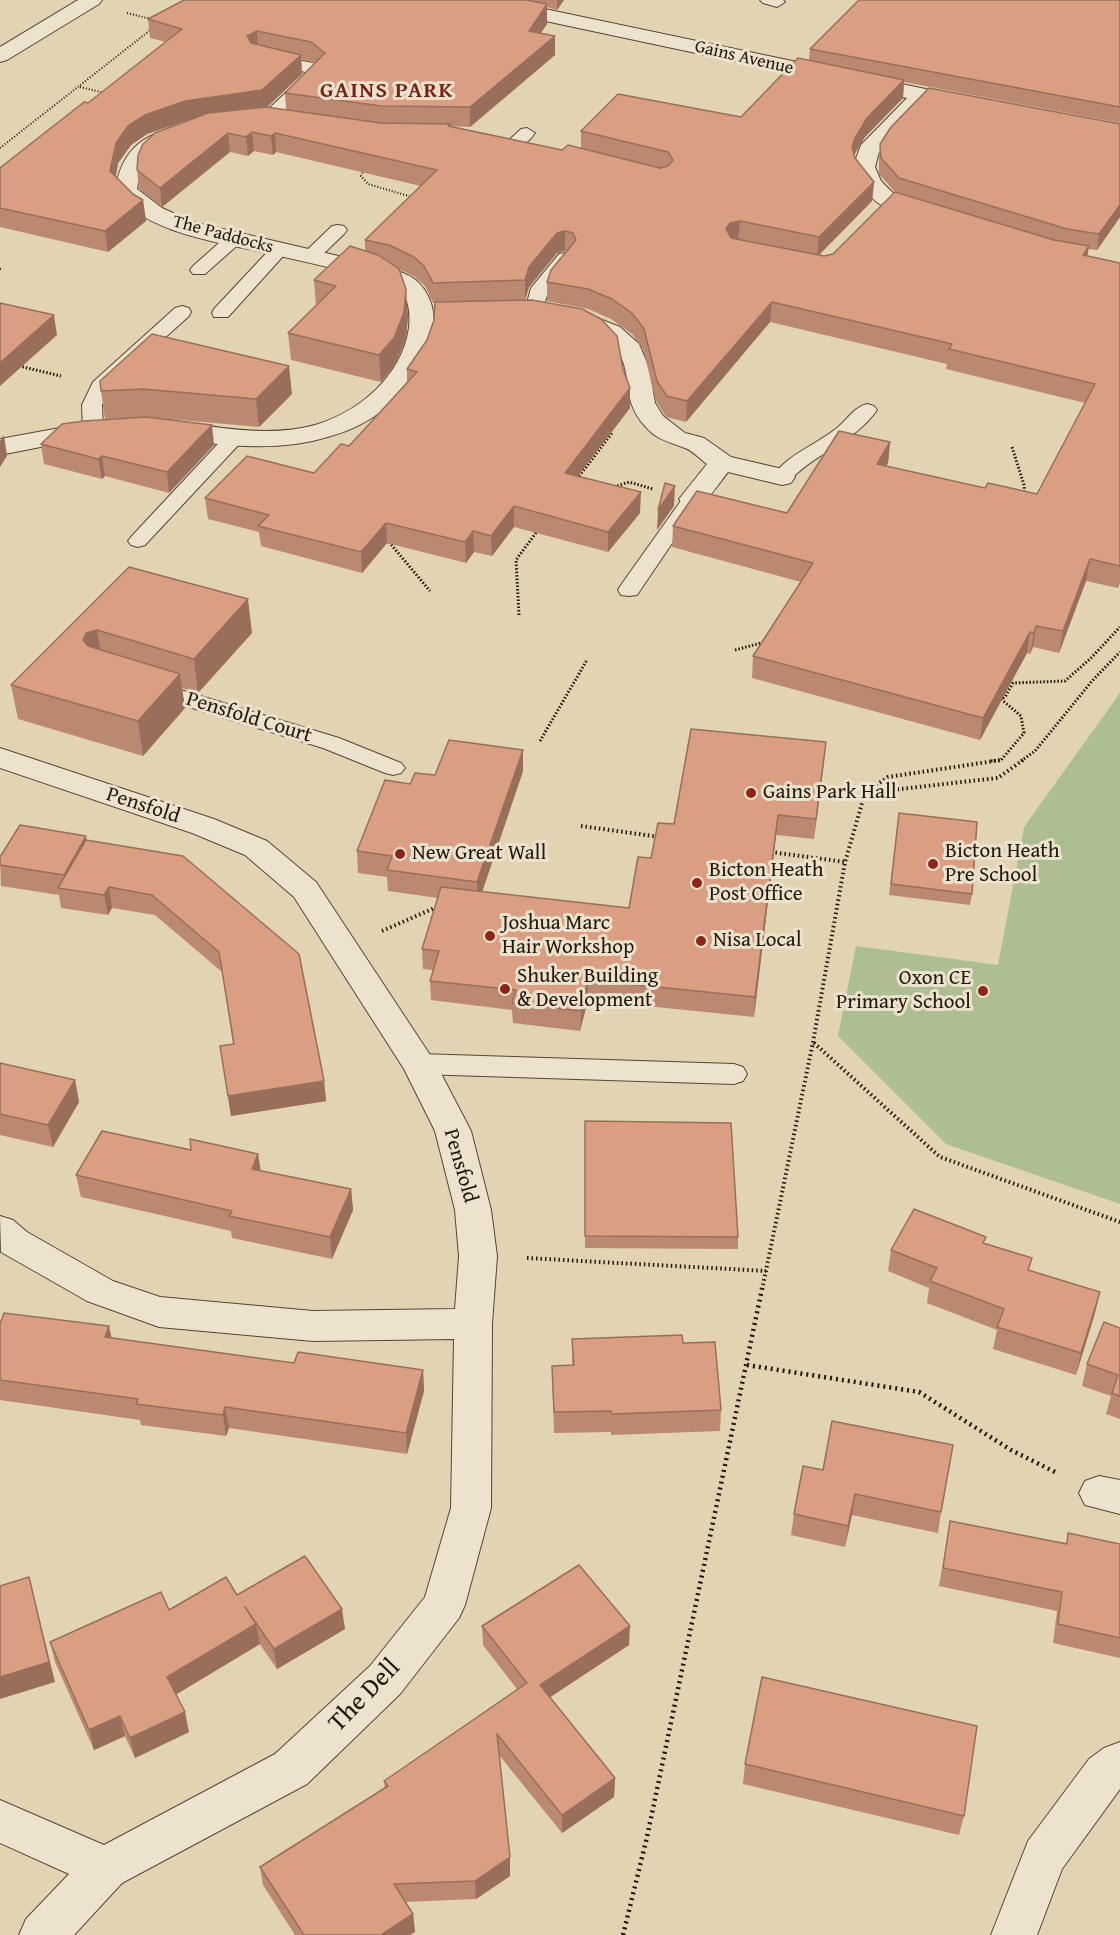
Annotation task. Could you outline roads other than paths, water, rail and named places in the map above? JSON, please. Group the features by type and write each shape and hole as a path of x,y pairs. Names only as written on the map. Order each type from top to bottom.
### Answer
{"street":[{"path":"0,56 92,0"},
{"name":"Gains Avenue","path":"475,0 582,15 823,75 980,105"},
{"path":"922,94 869,150 864,167 871,184 888,201 956,220"},
{"path":"259,118 290,120"},
{"name":"The Paddocks","path":"148,427 281,438 321,431 358,417 396,384 408,369 435,312 419,300 408,285 386,274 234,239 159,218 141,206 126,191 133,159 148,145 197,127"},
{"path":"872,218 888,201"},
{"path":"524,310 561,312 589,321 612,332 630,349 637,368 642,403 654,421 676,438 695,443 722,463 782,477"},
{"path":"0,447 61,434 103,429"},
{"path":"692,499 722,463"},
{"name":"Pensfold","path":"0,758 203,826 256,848 305,890 419,1064 453,1131 473,1210 478,1256 473,1324"},
{"path":"0,1230 14,1242 100,1291 159,1312 313,1326 473,1324"},
{"name":"The Dell","path":"42,1935 106,1868 291,1768 385,1680 444,1605 471,1508 473,1324"},
{"path":"1014,1935 1044,1856 1115,1774"},
{"path":"0,1821 106,1868"}],"lane":[{"path":"293,64 308,55"},
{"path":"259,57 314,69 316,73 259,118"},
{"path":"311,256 338,230"},
{"path":"199,270 234,239"},
{"path":"221,313 279,250"},
{"path":"524,310 566,258"},
{"path":"103,429 92,405 100,386 182,312"},
{"path":"782,477 792,465 844,432 867,410"},
{"path":"138,541 236,436"},
{"path":"629,590 692,499"},
{"name":"Pensfold Court","path":"125,680 331,743 393,768"},
{"path":"419,1064 734,1074"}],"place":[{"name":"Gains Park Hall","path":"751,793"},
{"name":"New Great Wall","path":"400,854"},
{"name":"Bicton Heath Pre School","path":"933,864"},
{"name":"Bicton Heath Post Office","path":"697,883"},
{"name":"Joshua Marc Hair Workshop","path":"490,936"},
{"name":"Nisa Local","path":"701,941"},
{"name":"Shuker Building & Development","path":"505,989"},
{"name":"Oxon CE Primary School","path":"983,991"}],"district":[{"name":"GAINS PARK","path":"387,91"}]}
